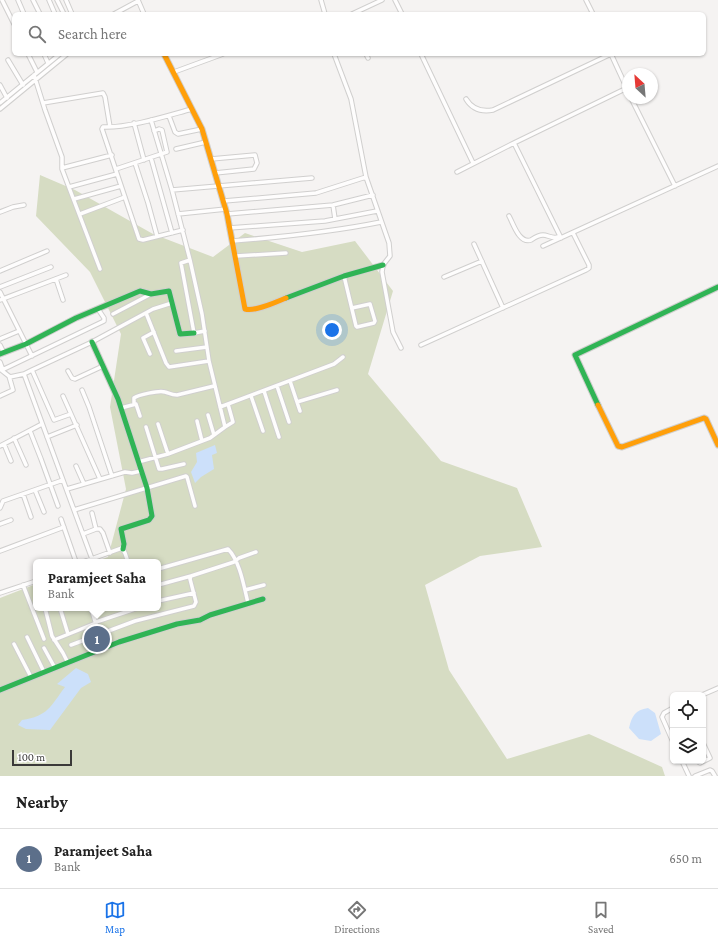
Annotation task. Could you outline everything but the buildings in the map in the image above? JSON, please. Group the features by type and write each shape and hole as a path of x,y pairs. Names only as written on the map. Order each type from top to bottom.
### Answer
{"street":[{"path":"2,0 12,20"},
{"path":"18,0 23,12"},
{"path":"33,0 39,12"},
{"path":"49,0 54,12"},
{"path":"321,0 324,12"},
{"path":"356,12 382,0"},
{"path":"395,0 401,12"},
{"path":"586,0 592,12"},
{"path":"59,3 66,1 71,12"},
{"path":"118,12 138,1 143,12"},
{"path":"29,56 62,157 62,168 100,269"},
{"path":"45,56 48,63"},
{"path":"0,104 57,56"},
{"path":"0,109 65,56"},
{"path":"165,56 202,129 220,185 236,256 244,308 248,310 266,306 344,276 384,265"},
{"path":"174,72 218,56"},
{"path":"335,56 351,99 366,177 390,249 390,256 384,265 382,272 394,332 401,348"},
{"path":"422,56 473,163"},
{"path":"466,99 474,108 486,111 493,110 607,56"},
{"path":"612,56 622,79"},
{"path":"8,60 23,85"},
{"path":"0,85 7,98"},
{"path":"457,172 514,143 622,92"},
{"path":"43,103 103,93 110,127"},
{"path":"635,104 675,186"},
{"path":"183,230 141,240 139,239 102,129 103,127 169,116 192,109"},
{"path":"169,116 175,132 178,134 202,129"},
{"path":"151,120 183,230 205,331 214,386 225,427"},
{"path":"134,123 144,160"},
{"path":"116,169 151,158 167,151 162,130 159,129 154,131"},
{"path":"176,149 206,142"},
{"path":"514,143 560,237"},
{"path":"62,168 112,155"},
{"path":"211,159 255,155 257,163 254,170 215,173"},
{"path":"151,158 172,233"},
{"path":"135,162 157,236"},
{"path":"509,216 521,237 525,240 530,240 541,235 555,238 560,237 573,233 718,166"},
{"path":"69,187 117,174"},
{"path":"224,201 316,193 366,177"},
{"path":"172,190 312,178"},
{"path":"74,199 121,186"},
{"path":"178,214 334,205 373,195"},
{"path":"80,214 125,197"},
{"path":"0,212 24,205"},
{"path":"334,205 335,220"},
{"path":"229,228 335,220 377,211"},
{"path":"232,241 344,230 381,222"},
{"path":"421,345 589,268 589,265 573,233"},
{"path":"543,246 560,237"},
{"path":"474,244 503,308"},
{"path":"0,271 47,251"},
{"path":"236,256 286,252"},
{"path":"190,260 181,263 194,333"},
{"path":"444,278 482,261"},
{"path":"0,287 51,267"},
{"path":"2,299 66,275"},
{"path":"344,276 352,308 357,327 374,322 375,320 370,304 352,308"},
{"path":"56,279 63,300"},
{"path":"718,287 578,352 575,356 616,443 619,446 622,447 704,418 706,419 718,445"},
{"path":"0,345 2,354 26,344 76,318 139,291 152,294"},
{"path":"113,314 152,294 168,291 180,334 205,331"},
{"path":"0,292 2,299 32,356"},
{"path":"9,376 24,374 92,342 153,309 172,303"},
{"path":"2,370 102,322 104,318 98,309"},
{"path":"146,313 169,367 209,361"},
{"path":"0,339 19,331"},
{"path":"150,354 143,338 154,332"},
{"path":"92,342 121,408 147,488 152,518 121,529 125,545 123,549 127,559"},
{"path":"176,352 207,347"},
{"path":"220,407 334,364 343,357"},
{"path":"0,362 2,370 9,376 12,390 0,396"},
{"path":"68,371 72,378 75,379 103,366"},
{"path":"32,370 54,420 71,414"},
{"path":"24,374 92,559 123,549"},
{"path":"290,381 300,411"},
{"path":"140,416 137,405 134,404 134,398 139,395 164,392 177,395 214,386"},
{"path":"277,386 289,422"},
{"path":"82,390 112,476"},
{"path":"297,402 337,390"},
{"path":"264,391 279,437"},
{"path":"63,396 100,480"},
{"path":"251,396 263,431"},
{"path":"121,408 134,404"},
{"path":"138,462 168,454 202,441 233,423 228,404"},
{"path":"208,415 214,435"},
{"path":"197,421 202,441"},
{"path":"11,461 2,445 42,424"},
{"path":"158,424 168,454"},
{"path":"47,437 76,425"},
{"path":"146,427 154,458 160,469 184,464"},
{"path":"30,431 58,506"},
{"path":"14,438 26,465"},
{"path":"76,466 84,484"},
{"path":"67,489 125,472 132,473 141,471"},
{"path":"74,510 186,476 195,506"},
{"path":"0,508 3,502 63,480"},
{"path":"35,490 44,512"},
{"path":"23,494 31,517"},
{"path":"92,513 96,529"},
{"path":"61,519 75,559"},
{"path":"0,524 11,520"},
{"path":"0,551 64,527"},
{"path":"83,534 100,529 103,533 110,553"},
{"path":"161,568 228,549 241,574 248,603"},
{"path":"161,584 191,576 256,552"},
{"path":"71,645 135,621 194,606 196,604 190,579 191,576"},
{"path":"0,593 33,582"},
{"path":"245,590 264,584"},
{"path":"23,586 44,639"},
{"path":"161,600 194,593"},
{"path":"0,690 105,647 177,624 200,620 210,614 264,599"},
{"path":"46,611 54,640 68,663"},
{"path":"61,611 68,634"},
{"path":"92,611 99,634 105,647"},
{"path":"54,640 96,622 129,611"},
{"path":"27,637 44,672"},
{"path":"14,644 31,677"},
{"path":"44,648 55,668"},
{"path":"706,693 718,688"},
{"path":"670,710 664,713 662,717 670,735"},
{"path":"706,749 710,758 706,760"},
{"path":"683,764 689,776"},
{"path":"695,776 710,770 715,776"}],"green space":[{"path":"40,175 75,190 153,234 213,257 245,233 302,252 355,241 393,291 368,374 441,461 517,488 542,547 480,556 425,585 449,670 507,759 589,734 662,767 665,776 0,776 0,598 33,585 33,611 161,611 161,559 102,559 108,557 126,489 110,407 121,334 90,272 36,216"}],"water":[{"path":"215,445 217,453 212,455 214,469 201,477 195,483 191,472 197,462 196,453"},
{"path":"76,668 88,674 91,682 81,688 50,730 26,729 18,725 22,720 38,716 48,710 65,687 57,684"},
{"path":"648,708 655,713 661,734 651,741 639,739 629,728 631,720 635,714 640,710"}],"traffic: fast":[{"path":"286,298 344,276 383,265"},
{"path":"598,405 575,355 718,287"},
{"path":"0,354 26,344 76,318 140,291 151,294 169,291 180,334 194,333"},
{"path":"92,342 118,399 147,488 152,516 149,520 121,529 124,544 123,549"},
{"path":"0,690 119,642 177,624 200,620 210,615 263,599"}],"traffic: slow":[{"path":"165,56 202,129 227,214 245,309 249,310 260,308 286,298"},
{"path":"598,405 618,446 622,447 704,418 706,419 718,445"}],"place":[{"name":"Paramjeet Saha","path":"97,639"}]}
